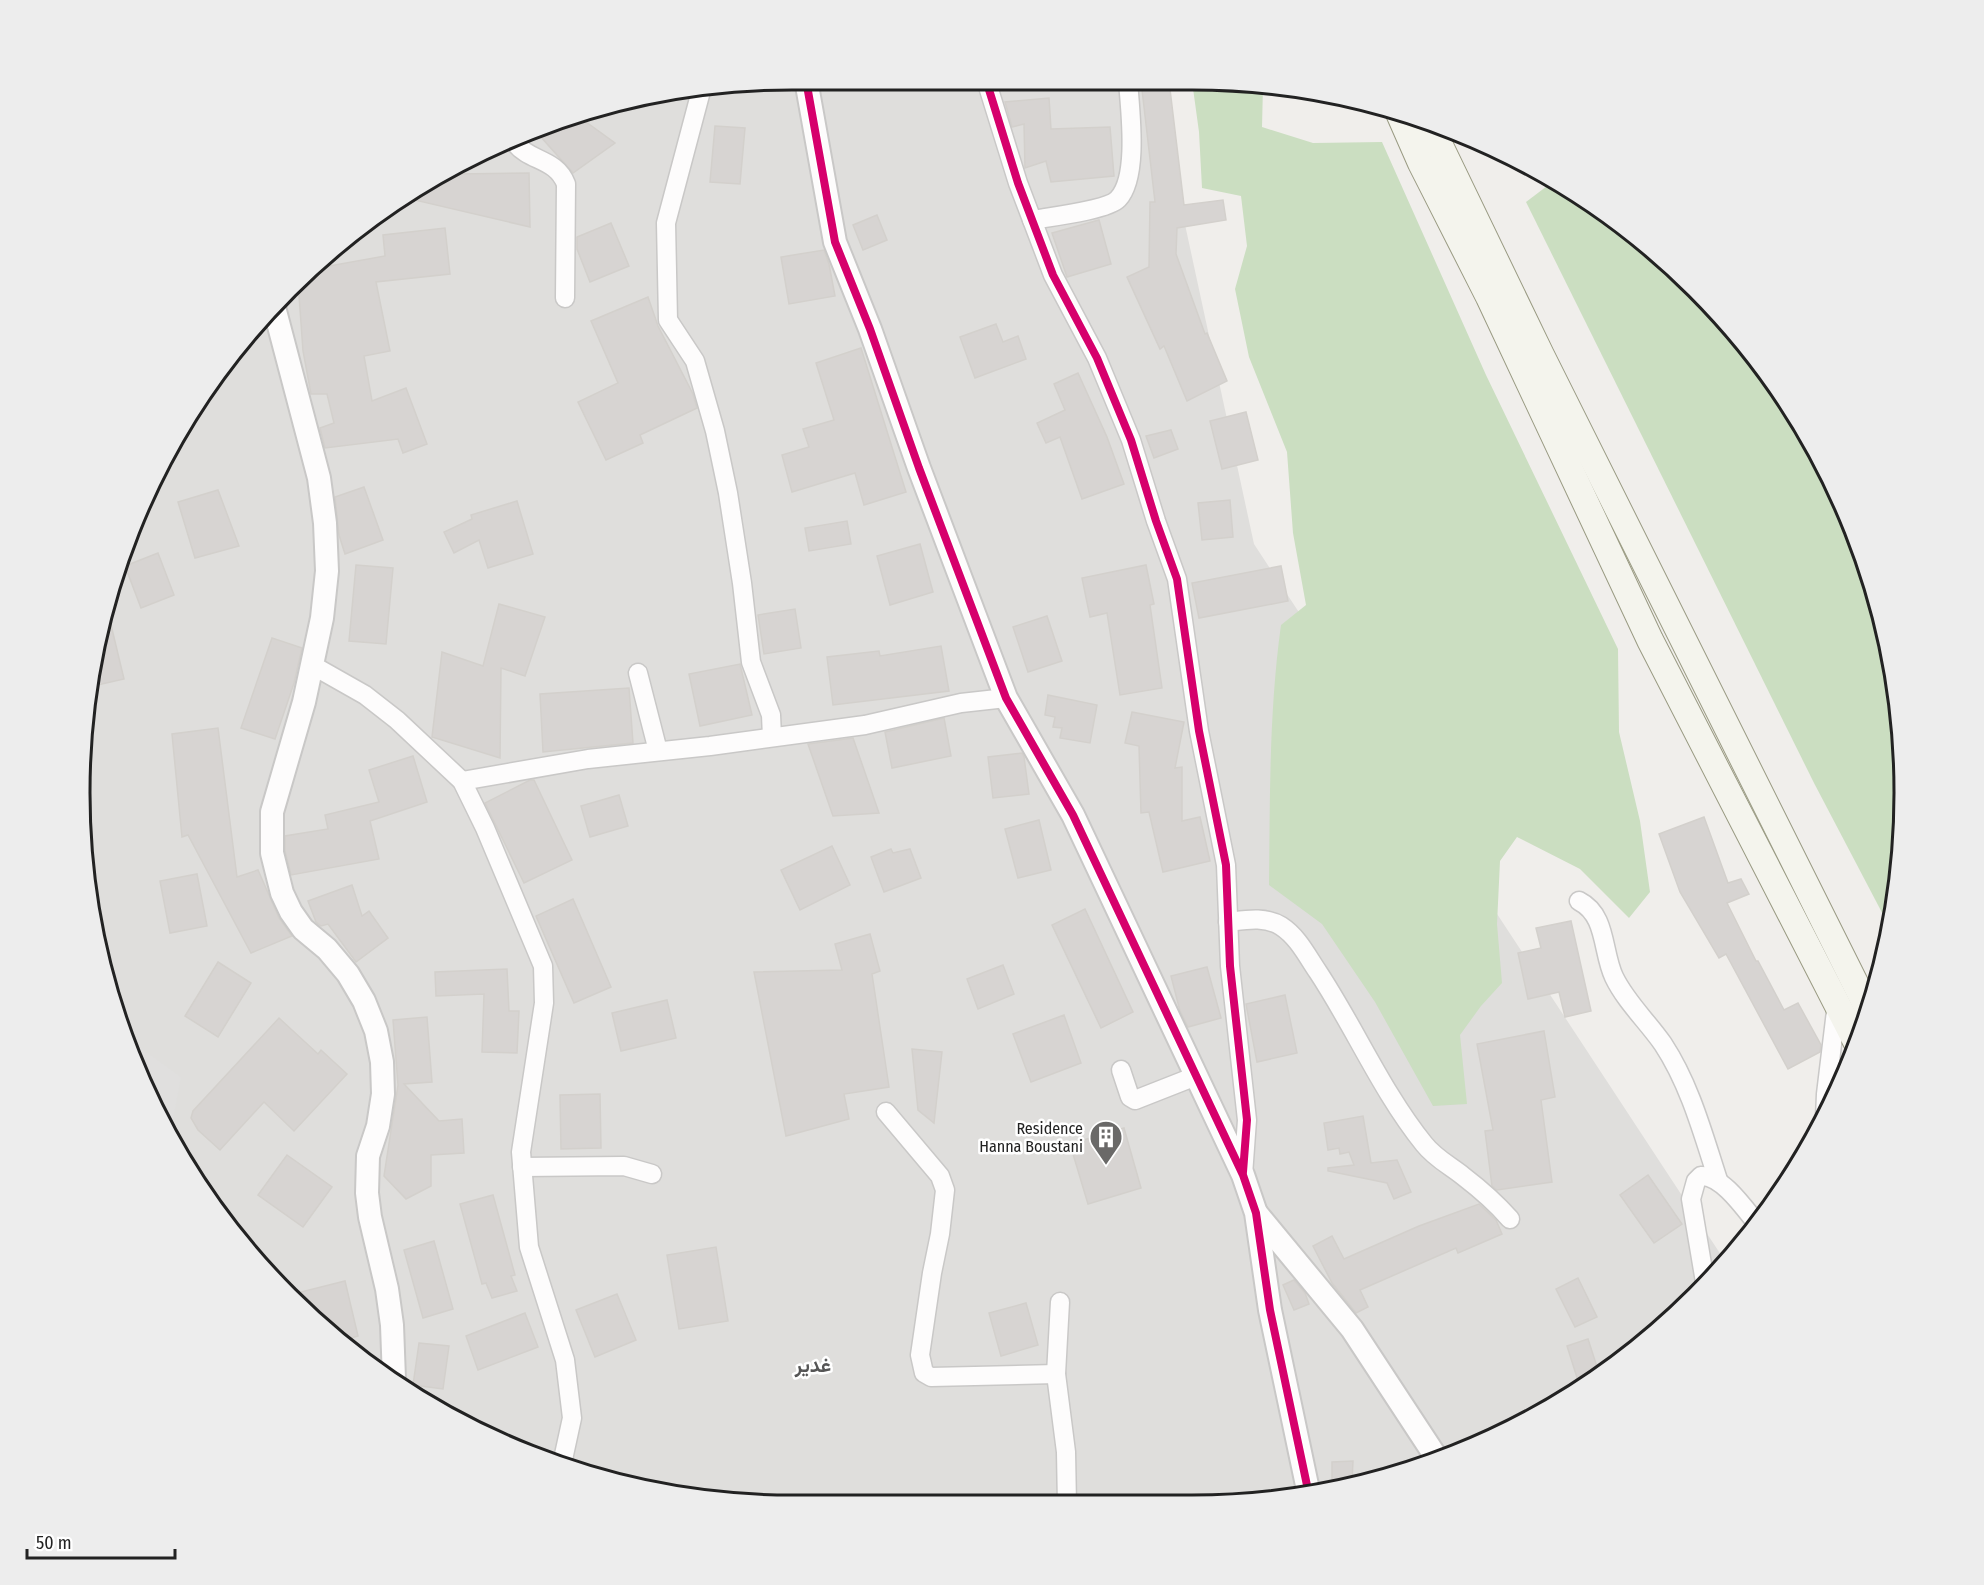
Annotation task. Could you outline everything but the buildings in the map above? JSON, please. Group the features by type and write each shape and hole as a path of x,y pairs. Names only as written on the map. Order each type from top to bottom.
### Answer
{"main road":[{"path":"1403,123 1421,163 1489,297 1650,640 1852,1032"},
{"path":"1434,133 1540,355 1863,999"}],"street":[{"path":"808,90 835,242 870,329 927,489 1006,698 1073,815 1243,1174 1256,1213 1270,1310 1307,1485"},
{"path":"989,90 1032,220 1053,275 1097,358 1131,440 1176,579 1199,731 1226,865 1229,895 1227,922 1233,996 1247,1120 1243,1174"},
{"path":"1032,220 1101,207 1118,200 1130,177 1131,119 1129,90"},
{"path":"700,96 666,223 669,320 695,361 715,431 728,493 751,662 771,715 772,737"},
{"path":"518,146 525,152 555,167 562,174 566,184 565,298"},
{"path":"276,316 319,478 325,523 326,583 322,618 295,739 272,812 272,853 282,893 291,912 303,929 327,950 348,974 364,1001 376,1031 382,1062 382,1094 378,1126 368,1156 367,1193 370,1217 387,1289 392,1325 394,1371"},
{"path":"312,664 365,695 397,720 462,781 485,828 543,966 544,1003 521,1152 529,1247 565,1360 572,1418 564,1457"},
{"path":"638,673 658,751"},
{"path":"462,781 588,759 865,725 961,703 1006,698"},
{"path":"1579,901 1589,906 1599,921 1613,976 1663,1045 1691,1098 1718,1180 1751,1217"},
{"path":"1227,922 1258,919 1279,925 1294,936 1326,984 1401,1112 1425,1146 1442,1162 1497,1203 1510,1219"},
{"path":"1826,1094 1837,1003 1847,968"},
{"path":"1121,1070 1130,1097 1135,1100 1196,1076"},
{"path":"886,1112 940,1176 945,1190 920,1355 924,1373 931,1377 1056,1374"},
{"path":"522,1167 624,1166 652,1174"},
{"path":"1703,1273 1690,1199 1696,1181 1701,1176 1709,1176 1718,1180"},
{"path":"1256,1213 1352,1329 1433,1452"},
{"path":"1060,1302 1056,1374 1066,1452 1067,1495"}],"shaded area":[{"path":"792,90 1156,90 1254,544 1721,1255 1655,1321 1619,1350 1582,1377 1502,1423 1417,1458 1373,1471 1329,1482 1237,1493 792,1495 701,1489 655,1482 567,1458 482,1423 402,1377 365,1350 329,1321 264,1256 208,1183 162,1103 127,1018 114,974 103,930 92,838 90,792 96,701 103,655 127,567 162,482 184,441 208,402 264,329 329,264 365,235 402,208 482,162 567,127 655,103 701,96"},
{"path":"138,1047 181,1077 173,1123 162,1103"}],"green space":[{"path":"1193,90 1263,94 1262,127 1313,143 1382,142 1486,375 1618,649 1619,732 1640,821 1650,892 1629,918 1580,869 1517,837 1500,861 1497,924 1502,983 1481,1006 1460,1035 1467,1104 1433,1106 1375,1002 1322,924 1269,885 1272,722 1281,625 1306,605 1293,533 1287,452 1249,357 1235,289 1247,246 1241,196 1202,188 1199,132"},
{"path":"1547,186 1582,208 1655,264 1720,329 1749,365 1776,402 1822,482 1857,567 1881,655 1888,701 1894,792 1888,884 1883,915 1814,783 1526,202"}],"cycle path":[{"path":"808,90 835,242 870,329 919,468 1006,698 1073,815 1243,1175 1256,1213 1270,1310 1307,1485"},
{"path":"989,90 1018,183 1053,275 1097,358 1131,440 1177,579 1199,731 1226,865 1230,966 1247,1120 1243,1172"}],"place":[{"name":"Residence Hanna Boustani","path":"1106,1166"}],"district":[{"name":"غدير","path":"813,1365"}]}
